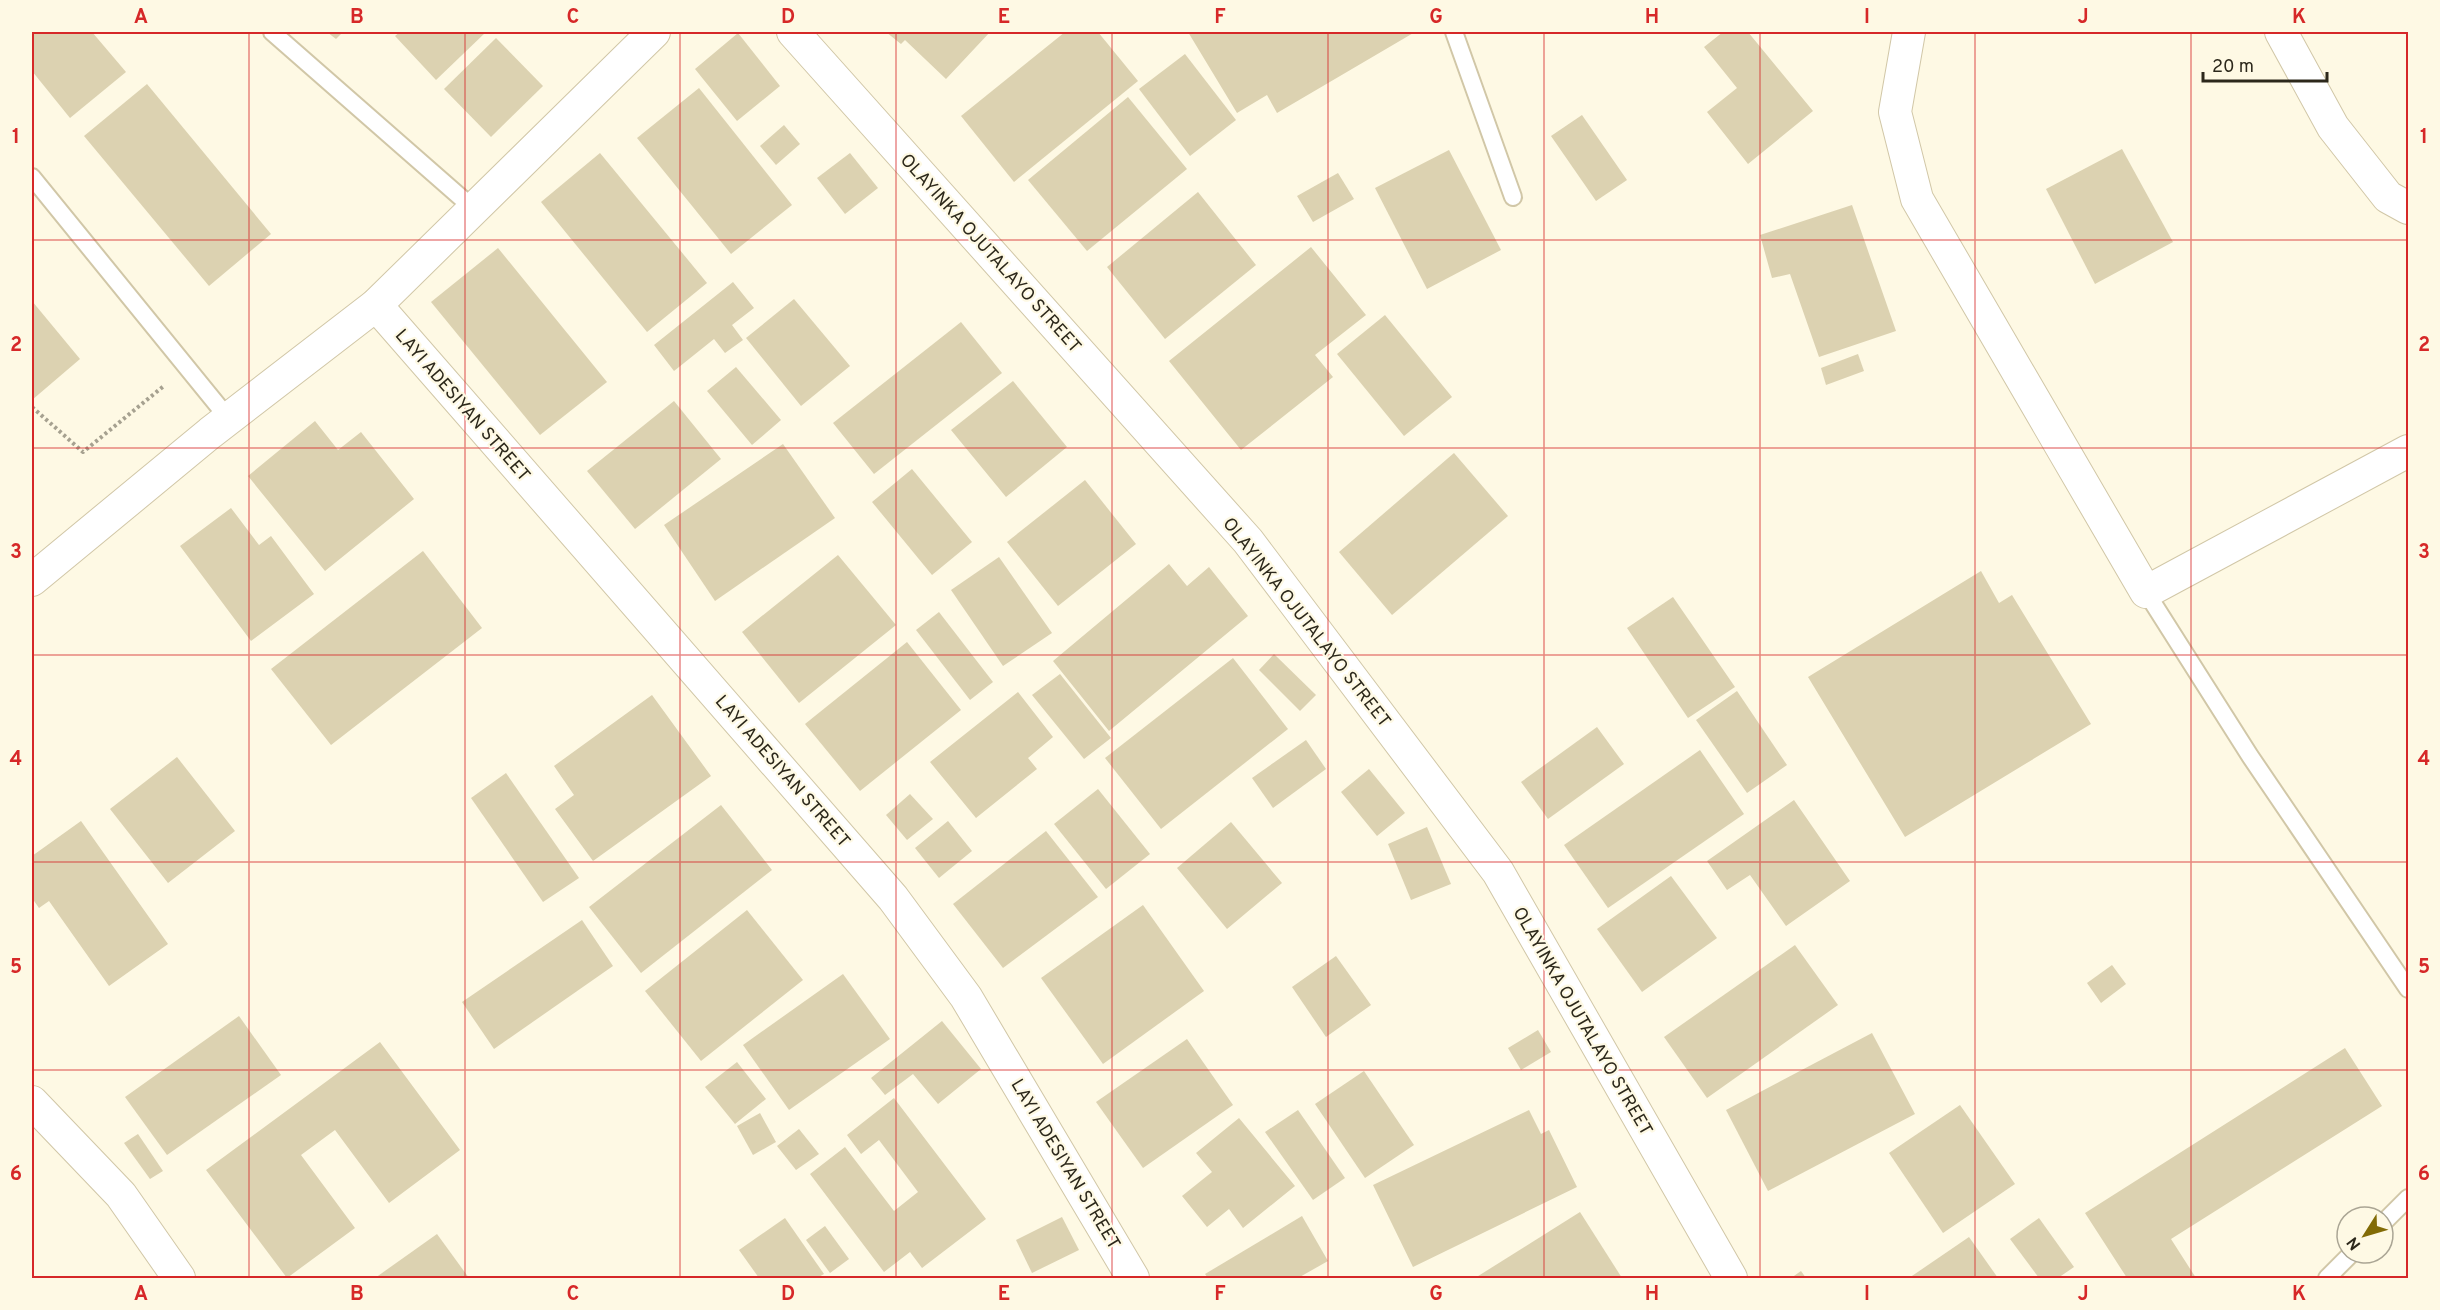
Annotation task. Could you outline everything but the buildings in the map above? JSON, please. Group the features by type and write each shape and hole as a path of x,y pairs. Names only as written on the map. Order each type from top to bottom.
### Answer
{"street":[{"path":"32,580 228,418 376,305 654,32"},
{"name":"OLAYINKA OJUTALAYO STREET","path":"793,32 1248,541 1498,872 1731,1278"},
{"path":"1909,32 1895,112 1917,199 2146,592 2409,451"},
{"path":"2281,32 2332,127 2388,197 2409,208"},
{"name":"LAYI ADESIYAN STREET","path":"376,305 893,898 966,997 1122,1274"},
{"path":"32,1102 121,1195 179,1278"}],"lane":[{"path":"272,32 474,209"},
{"path":"1454,32 1513,197"},
{"path":"32,177 228,418"},
{"path":"2146,592 2250,756 2409,989"},
{"path":"2395,1211 2409,1198"},
{"path":"2326,1278 2340,1265"}],"path":[{"path":"32,407 82,452 169,382"}]}
